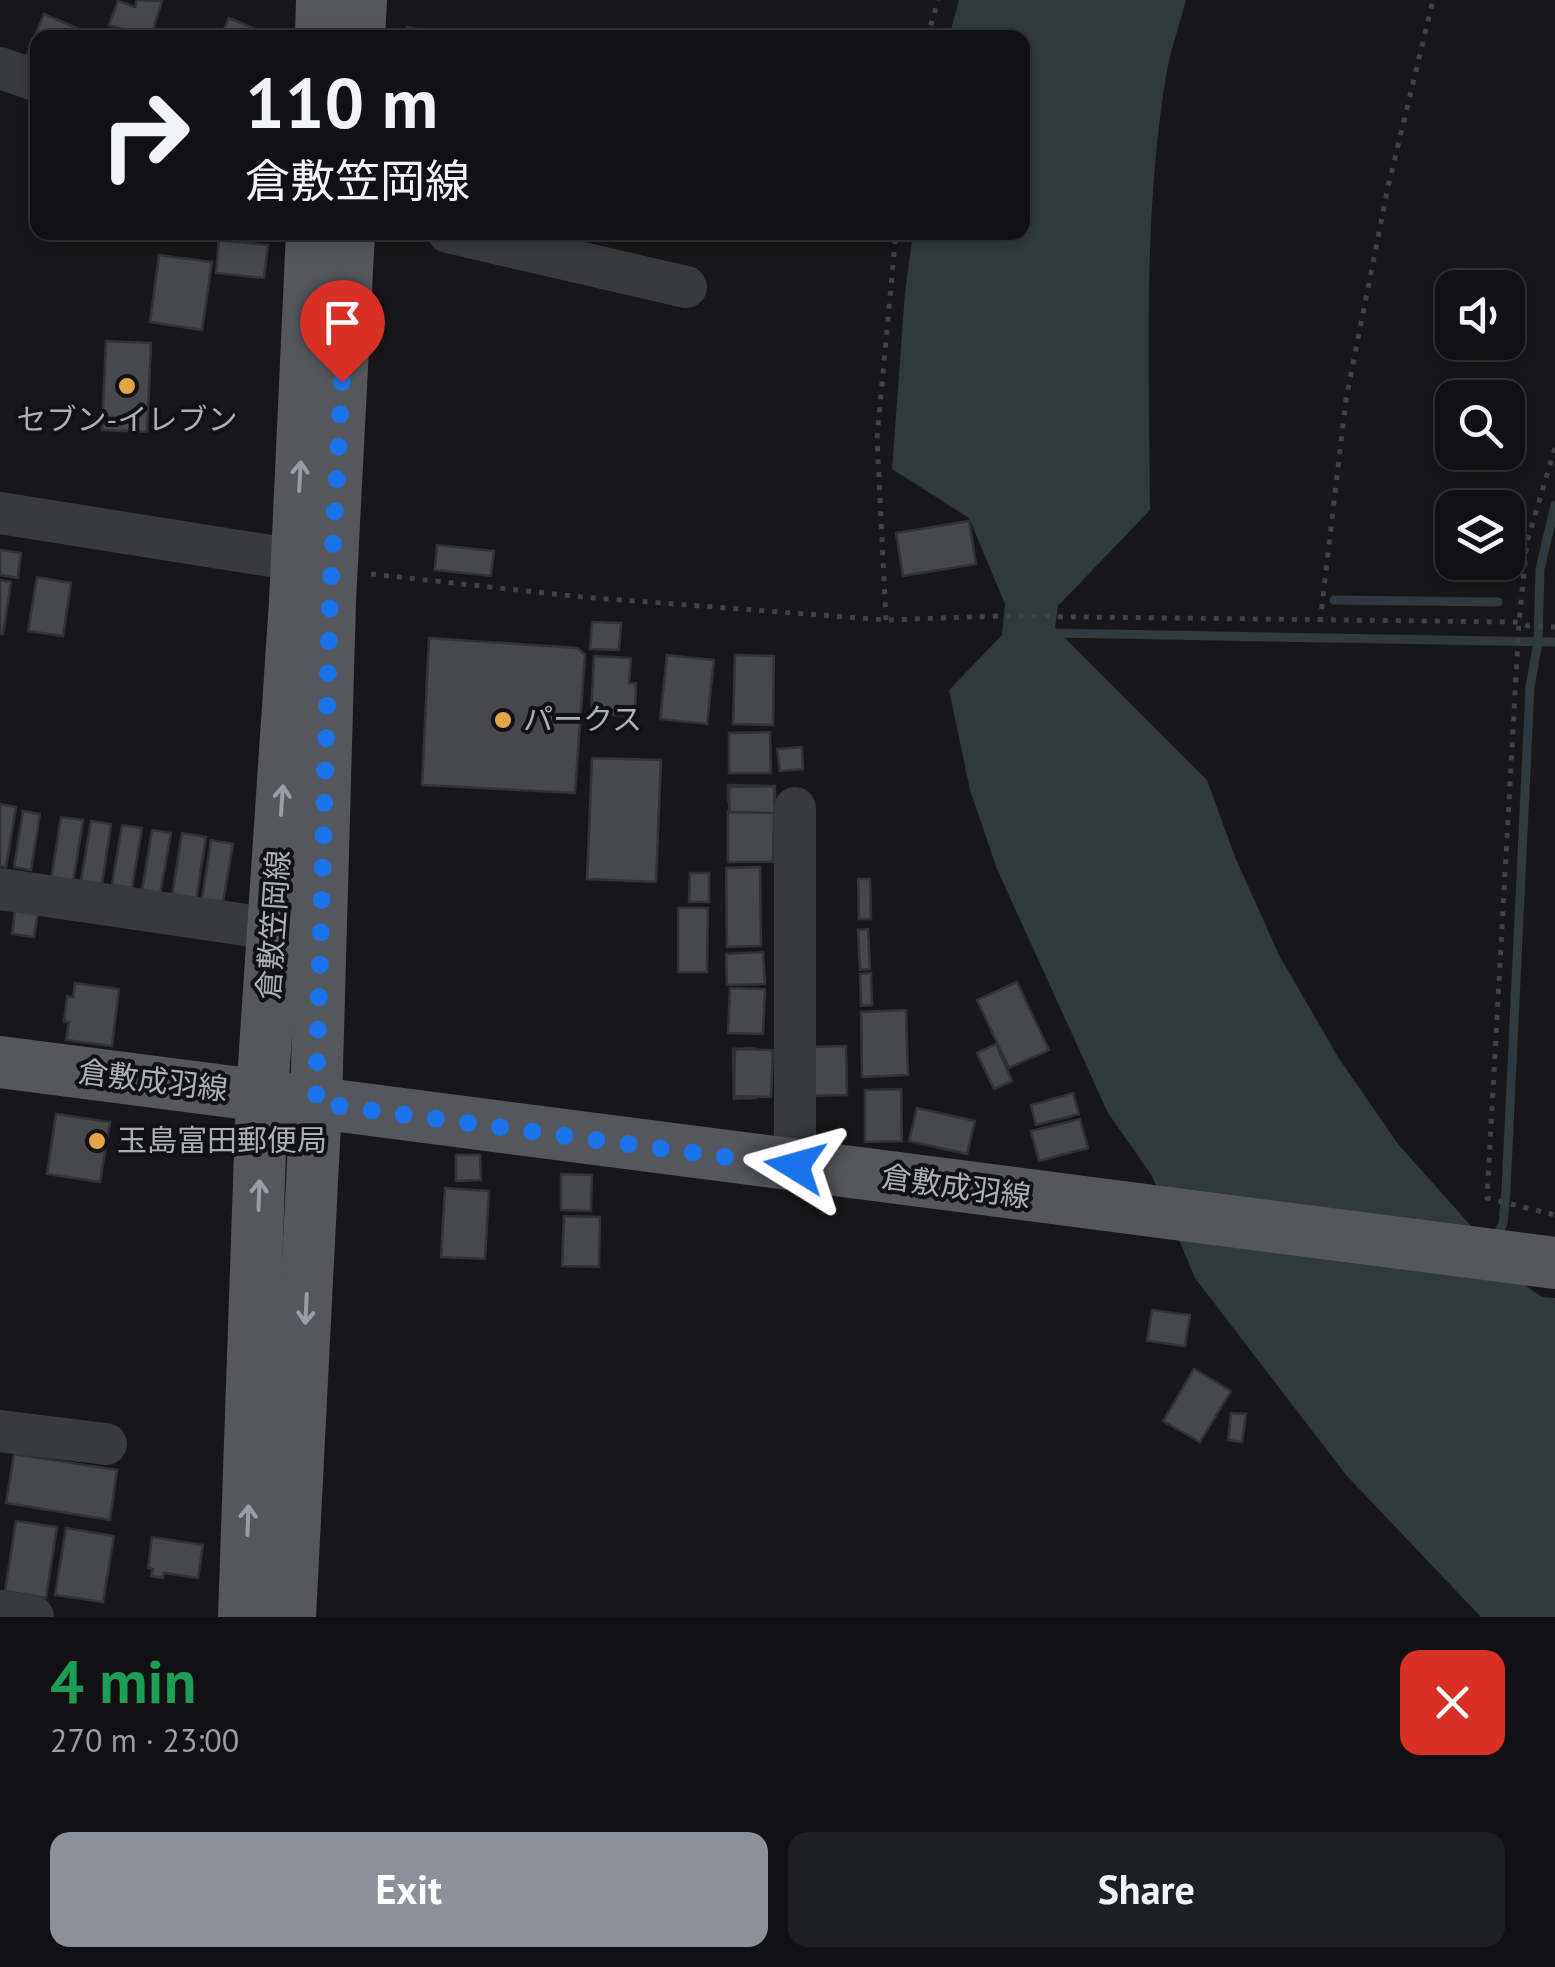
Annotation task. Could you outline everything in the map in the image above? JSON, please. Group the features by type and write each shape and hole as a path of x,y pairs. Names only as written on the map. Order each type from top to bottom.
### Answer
{"main road":[{"path":"320,30 322,0"},
{"path":"359,30 361,0"},
{"name":"倉敷笠岡線","path":"290,1617 316,1103 312,240"},
{"name":"倉敷笠岡線","path":"244,1617 262,1095 273,929 348,240"},
{"name":"倉敷成羽線","path":"0,1062 1543,1262"}],"street":[{"path":"0,68 30,78"},
{"path":"483,240 686,287"},
{"path":"0,514 315,565"},
{"path":"795,808 795,1166"},
{"path":"0,889 273,929"},
{"path":"0,1431 106,1444"},
{"path":"0,1611 33,1617"}],"path":[{"path":"929,30 938,0"},
{"path":"1320,622 1346,399 1388,187 1434,0"},
{"path":"886,620 877,438 895,240"},
{"path":"1555,448 1527,542 1519,625 1487,1198 1555,1215"},
{"path":"315,565 582,598 886,620 998,616 1555,627"}],"shaded area":[{"path":"959,0 1186,0 1167,72 1153,188 1149,295 1150,510 1058,606 1055,628 1207,780 1235,857 1279,955 1338,1057 1398,1144 1522,1283 1542,1297 1555,1298 1555,1617 1481,1617 1346,1475 1195,1278 1152,1176 1108,1113 997,869 970,790 949,690 1002,635 1005,604 969,518 892,469 912,240 1030,240 1030,30 951,30"}],"building":[{"path":"137,0 162,1 153,30 125,30 109,25 118,1 135,7"},
{"path":"44,14 81,30 37,30"},
{"path":"229,18 257,30 224,30"},
{"path":"219,240 268,245 264,278 216,273"},
{"path":"159,255 212,262 202,330 150,322"},
{"name":"セブン-イレブン","path":"106,341 151,343 147,432 102,430"},
{"path":"969,521 976,564 903,576 896,533"},
{"path":"437,545 494,551 491,576 435,570"},
{"path":"0,550 21,553 18,578 0,575"},
{"path":"37,577 71,583 63,636 28,631"},
{"path":"0,580 11,582 3,634 0,634"},
{"path":"592,622 621,623 619,650 590,649"},
{"name":"パークス","path":"429,638 578,648 585,655 575,793 422,785"},
{"path":"667,655 714,660 707,724 660,719"},
{"path":"735,655 774,656 773,725 733,724"},
{"path":"594,656 631,658 629,683 636,683 635,716 591,714"},
{"path":"770,732 771,773 729,773 729,733"},
{"path":"802,747 803,769 780,771 777,749"},
{"path":"592,758 661,760 656,882 587,879"},
{"path":"728,785 775,786 775,802 728,802"},
{"path":"774,786 776,861 730,862 729,787"},
{"path":"0,804 16,807 6,867 0,866"},
{"path":"23,811 40,814 31,870 14,867"},
{"path":"728,812 774,813 773,862 728,862"},
{"path":"61,817 83,820 73,883 51,879"},
{"path":"91,821 111,824 102,884 81,881"},
{"path":"122,825 142,828 132,888 112,885"},
{"path":"152,830 171,833 160,894 142,891"},
{"path":"182,833 206,837 196,900 172,896"},
{"path":"211,840 233,844 223,902 202,899"},
{"path":"760,867 761,946 727,947 726,868"},
{"path":"690,873 709,873 709,902 689,902"},
{"path":"858,879 870,879 871,919 859,919"},
{"path":"678,908 708,908 707,972 678,972"},
{"path":"15,910 38,913 34,937 12,934"},
{"path":"868,929 870,969 860,970 858,930"},
{"path":"763,952 765,984 727,985 726,954"},
{"path":"871,973 872,1005 861,1006 860,974"},
{"path":"1017,982 1049,1050 1009,1068 977,1000"},
{"path":"75,983 119,989 112,1046 66,1040 67,996 73,997"},
{"path":"730,988 765,989 763,1034 728,1033"},
{"path":"906,1010 908,1075 862,1077 861,1012"},
{"path":"996,1044 1012,1081 994,1089 977,1053"},
{"path":"846,1046 847,1095 806,1096 805,1047"},
{"path":"755,1048 756,1098 734,1099 733,1049"},
{"path":"735,1049 773,1050 771,1097 734,1096"},
{"path":"901,1089 902,1141 865,1142 865,1090"},
{"path":"1073,1093 1079,1114 1036,1125 1031,1105"},
{"path":"917,1108 975,1121 967,1154 909,1141"},
{"path":"56,1114 110,1122 100,1182 47,1174"},
{"path":"1080,1119 1088,1148 1039,1161 1031,1131"},
{"path":"456,1155 480,1155 481,1180 456,1181"},
{"path":"561,1174 592,1175 591,1211 561,1210"},
{"path":"445,1188 489,1191 485,1259 441,1257"},
{"path":"564,1216 600,1217 599,1267 562,1266"},
{"path":"1152,1310 1190,1315 1185,1346 1147,1341"},
{"path":"1194,1369 1231,1391 1200,1442 1163,1421"},
{"path":"1231,1413 1246,1414 1242,1442 1228,1440"},
{"path":"14,1454 117,1470 110,1520 6,1503"},
{"path":"16,1521 57,1527 46,1598 5,1591"},
{"path":"66,1528 114,1536 103,1602 55,1595"},
{"path":"152,1537 203,1545 198,1578 164,1573 163,1578 151,1576 153,1569 148,1568"}],"waterway":[{"path":"1494,1239 1503,1224 1506,1190 1530,687 1538,642 1540,569 1555,505"},
{"path":"1334,600 1498,602"},
{"path":"1053,633 1555,642"}],"place":[{"name":"セブン-イレブン","path":"127,386"},
{"name":"パークス","path":"503,720"},
{"name":"玉島富田郵便局","path":"97,1141"}],"route":[{"path":"342,382 330,601 316,1103 795,1166"}]}
